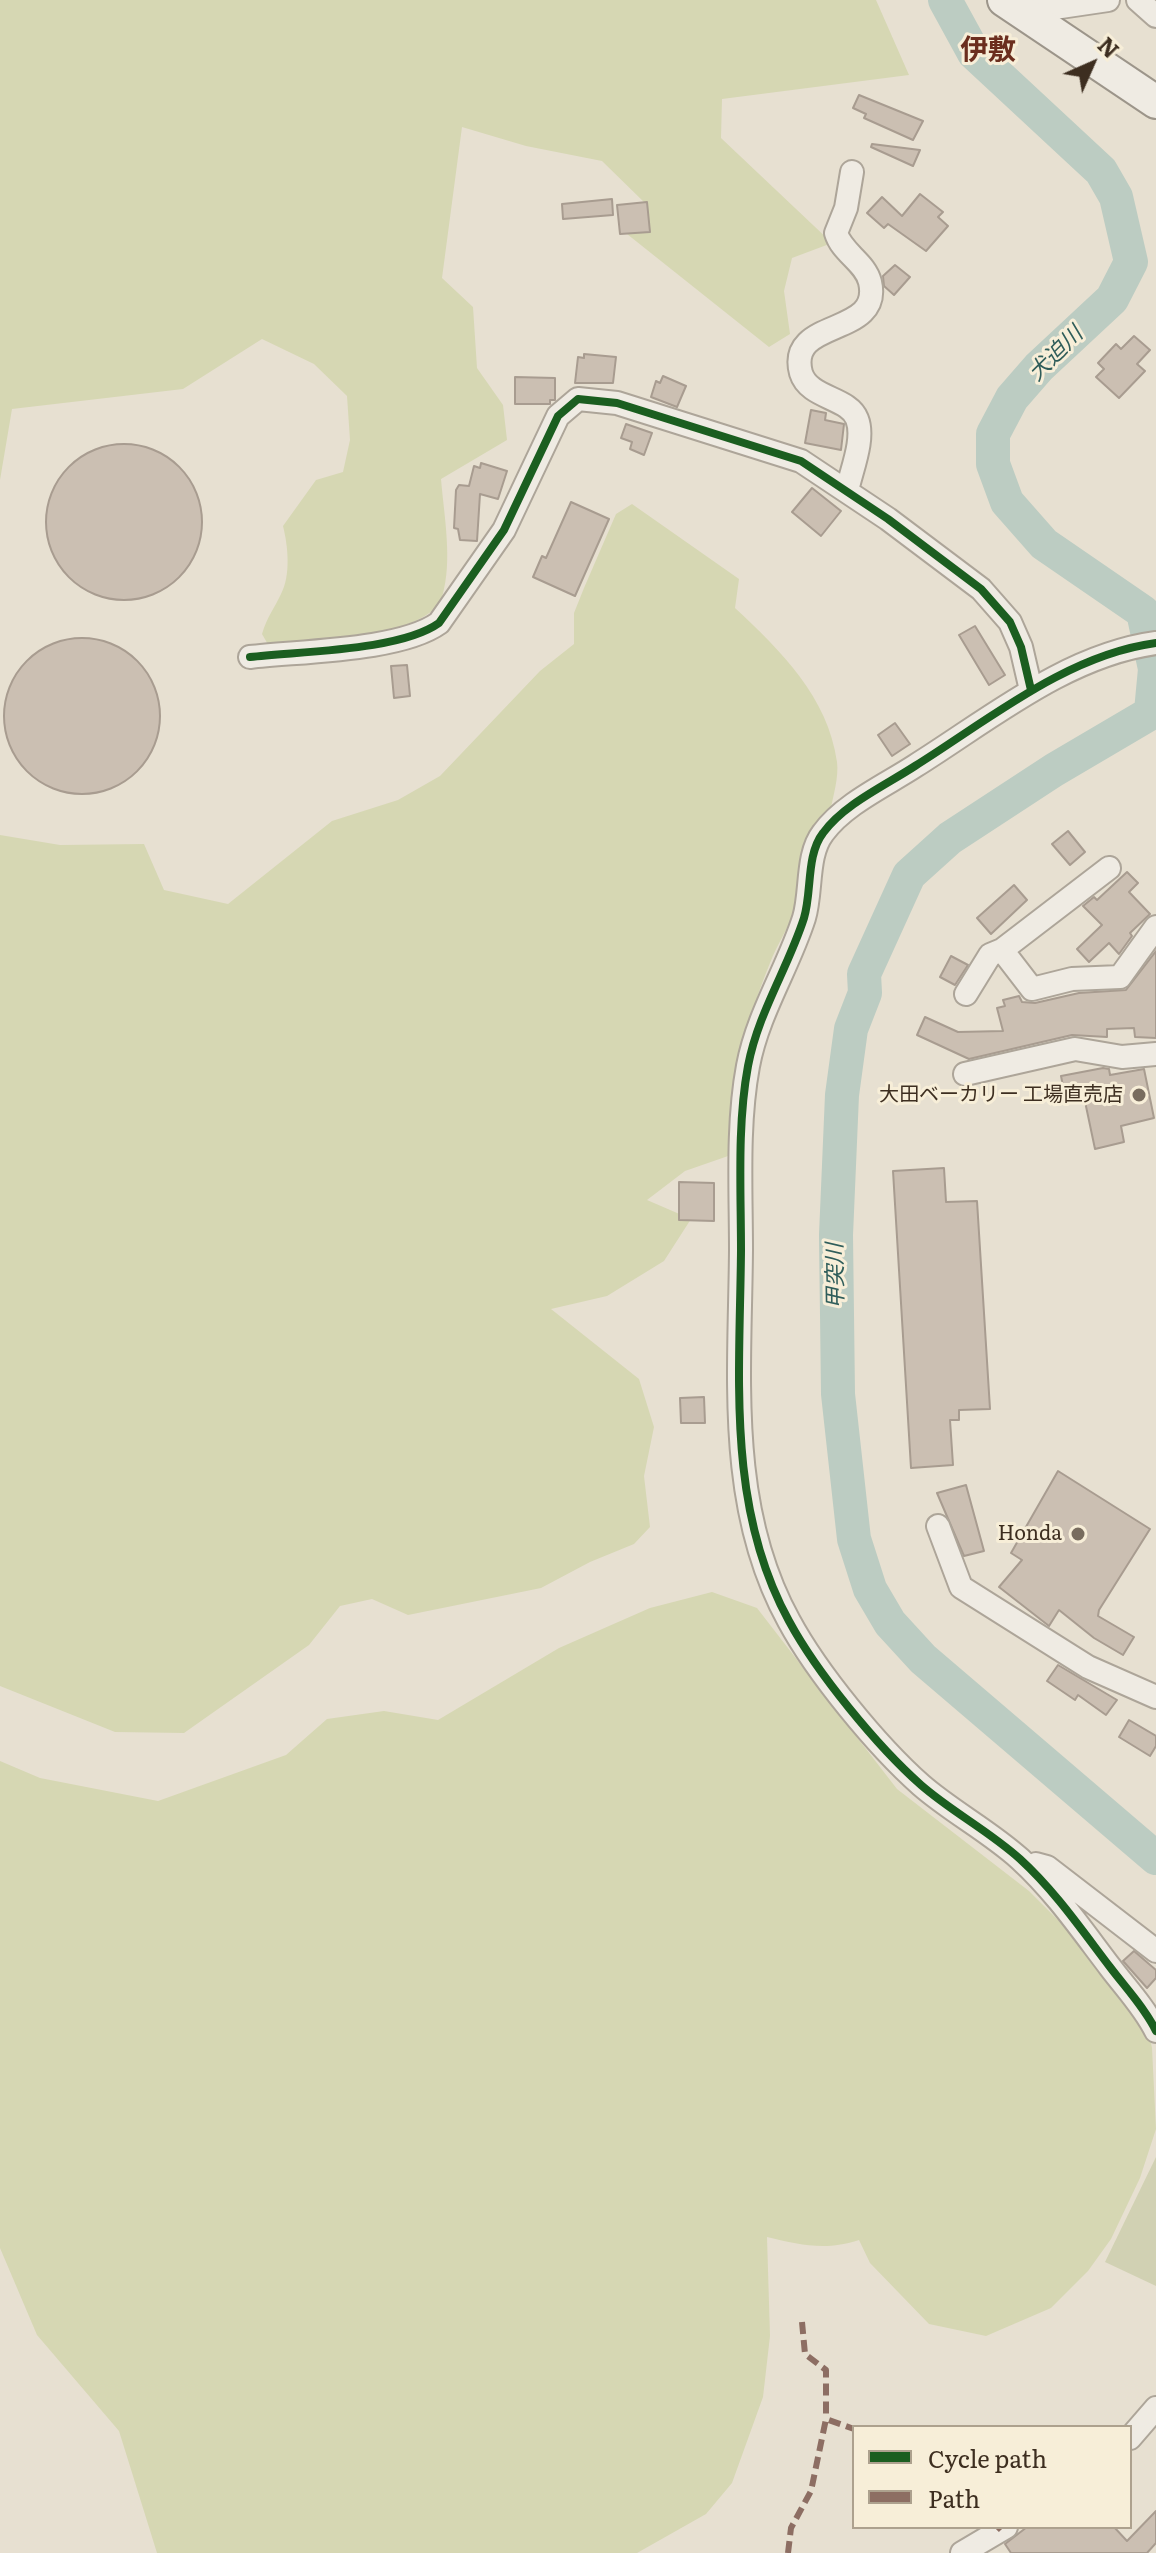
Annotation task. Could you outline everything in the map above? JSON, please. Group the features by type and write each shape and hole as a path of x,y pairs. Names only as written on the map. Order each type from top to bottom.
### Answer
{"street":[{"path":"1012,6 1108,0"},
{"path":"1012,6 1156,102"},
{"path":"847,491 859,437 857,419 852,412 810,386 801,374 802,358 812,338 859,318 868,308 870,281 840,245 836,233 846,208 852,172"},
{"path":"250,657 399,640 425,633 439,623 504,530 558,416 578,399 617,403 801,461 981,589 1010,622 1021,647 1031,690"},
{"path":"1156,643 1129,646 1031,690 869,795 821,835 814,852 803,921 769,995 748,1066 741,1152 737,1372 743,1473 754,1529 766,1569 790,1624 833,1685 896,1760 923,1787 995,1837 1061,1901 1156,2031"},
{"path":"966,994 990,955 1002,950 1109,868"},
{"path":"1002,950 1032,989 1072,979 1120,977 1156,927"},
{"path":"965,1074 1075,1049 1122,1057 1156,1054"},
{"path":"938,1526 961,1587 1088,1667 1156,1697"},
{"path":"1023,1862 1047,1867 1156,1951"},
{"path":"1132,2436 1156,2408"},
{"path":"962,2553 1003,2529"}],"green space":[{"path":"0,0 876,0 909,75 722,99 721,138 832,243 792,258 784,291 790,334 769,347 622,230 648,206 602,161 526,146 462,127 442,278 473,307 477,368 503,405 507,440 441,479 447,569 442,597 433,610 415,621 392,629 338,640 270,648 262,634 286,578 287,551 283,526 316,480 343,472 350,440 347,396 314,364 262,339 183,389 12,409 0,480"},
{"path":"632,504 739,579 735,608 785,658 813,696 832,738 837,762 830,812 813,832 796,907 770,963 746,1033 736,1081 731,1155 685,1171 647,1200 691,1219 664,1261 607,1296 551,1309 639,1379 654,1427 644,1476 650,1527 634,1544 590,1562 541,1588 408,1615 372,1599 340,1606 309,1645 184,1733 115,1732 0,1686 0,835 60,845 144,844 164,890 228,904 332,821 398,800 440,776 540,671 574,644 574,613 584,588 616,514"},
{"path":"712,1592 757,1608 897,1789 1029,1891 1143,2005 1152,2048 1156,2129 1140,2178 1111,2239 1088,2271 1051,2308 986,2336 929,2324 870,2263 859,2240 824,2246 767,2237 770,2336 763,2397 732,2483 706,2514 637,2553 157,2553 119,2431 37,2335 0,2248 0,1761 40,1778 158,1801 286,1755 327,1719 384,1711 438,1720 559,1648 650,1608"},
{"path":"1156,2157 1156,2286 1105,2262"}],"building":[{"path":"859,95 923,121 913,140 864,118 866,114 853,108"},
{"path":"872,144 920,150 913,166 871,147"},
{"path":"920,194 943,212 938,217 948,226 926,251 888,224 884,228 867,213 882,197 902,216"},
{"path":"612,199 613,215 563,219 562,204"},
{"path":"647,202 650,232 620,234 617,205"},
{"path":"895,265 910,277 894,295 884,286 883,276"},
{"path":"1134,336 1150,350 1137,364 1145,371 1119,398 1096,377 1104,369 1098,363 1116,344 1121,349"},
{"path":"584,354 616,357 613,383 575,383 578,357 584,358"},
{"path":"663,376 686,386 677,407 651,397 656,381 660,383"},
{"path":"515,377 555,378 555,400 550,400 550,404 515,404"},
{"path":"811,410 826,413 825,420 844,424 841,450 805,443"},
{"path":"626,424 652,433 644,455 630,449 632,442 621,438"},
{"path":"124,444 154,450 179,467 196,492 202,522 196,552 179,577 154,594 124,600 94,594 69,577 52,552 46,522 52,492 69,467 94,450"},
{"path":"481,463 507,471 498,499 480,494 477,541 460,540 458,529 454,528 456,490 459,485 469,486 474,466 480,468"},
{"path":"812,488 841,511 821,536 792,512"},
{"path":"571,502 609,519 575,596 533,577 542,556 546,558"},
{"path":"975,626 1005,675 989,685 959,635"},
{"path":"82,638 112,644 137,661 154,686 160,716 154,746 137,771 112,788 82,794 52,788 27,771 10,746 4,716 10,686 27,661 52,644"},
{"path":"407,665 410,696 394,698 391,666"},
{"path":"895,723 910,744 892,756 878,735"},
{"path":"1068,831 1085,852 1070,865 1052,844"},
{"path":"1127,872 1138,883 1129,892 1150,914 1130,933 1132,936 1119,954 1109,943 1089,962 1077,949 1102,925 1083,906 1094,897 1097,900"},
{"path":"1014,885 1027,900 991,934 977,918"},
{"path":"1156,951 1156,1038 1135,1037 1134,1028 1107,1029 1107,1037 1072,1035 969,1059 917,1035 925,1017 958,1032 1003,1031 997,1008 1005,1006 1003,1000 1019,996 1022,1002 1035,1003 1079,993 1126,990"},
{"path":"951,956 968,965 955,985 940,977"},
{"path":"1109,1069 1110,1075 1144,1069 1154,1118 1121,1126 1124,1142 1095,1149 1083,1092 1065,1096 1061,1076"},
{"path":"944,1168 946,1202 977,1201 990,1409 959,1410 959,1420 950,1420 953,1465 911,1468 893,1171"},
{"path":"679,1182 714,1183 714,1221 679,1220"},
{"path":"704,1397 705,1423 681,1423 680,1398"},
{"path":"1058,1471 1150,1529 1099,1610 1098,1616 1134,1637 1123,1655 1094,1638 1059,1610 1049,1626 999,1587 1022,1560 1011,1553"},
{"path":"966,1485 984,1551 964,1556 937,1493"},
{"path":"1058,1665 1117,1700 1106,1715 1078,1695 1075,1700 1047,1681"},
{"path":"1129,1720 1156,1736 1156,1746 1150,1756 1119,1737"},
{"path":"1134,1951 1156,1970 1156,1978 1147,1988 1123,1961"},
{"path":"1156,2511 1156,2543 1147,2553 1011,2553 1005,2544 1024,2529 1116,2529 1127,2541"}],"waterway":[{"name":"犬迫川","path":"945,0 974,53 1101,171 1116,197 1131,262 1112,299 1039,367 1012,398 993,434 993,464 1007,502 1044,544 1143,612 1155,669 1151,711"},
{"name":"甲突川","path":"1156,710 1054,770 950,838 909,875 864,974 865,993 851,1029 842,1095 836,1235 838,1394 854,1539 870,1589 890,1623 923,1659 1156,1858"}],"marked path":[{"path":"802,2322 805,2354 826,2370 826,2419"},
{"path":"788,2553 791,2528 811,2491 826,2419 852,2428"}],"cycle path":[{"path":"250,657 375,644 422,632 439,623 504,530 558,416 578,399 617,403 801,461 888,519 981,589 1010,622 1021,647 1031,690"},
{"path":"1156,643 1091,661 1030,691 854,804 823,833 814,852 804,918 766,1009 748,1066 740,1158 739,1392 746,1486 755,1533 769,1577 789,1621 815,1663 849,1708 904,1769 933,1795 1008,1849 1045,1884 1156,2031"}],"place":[{"name":"大田ベーカリー 工場直売店","path":"1139,1095"},
{"name":"Honda","path":"1078,1534"}],"district":[{"name":"伊敷","path":"988,51"}]}
